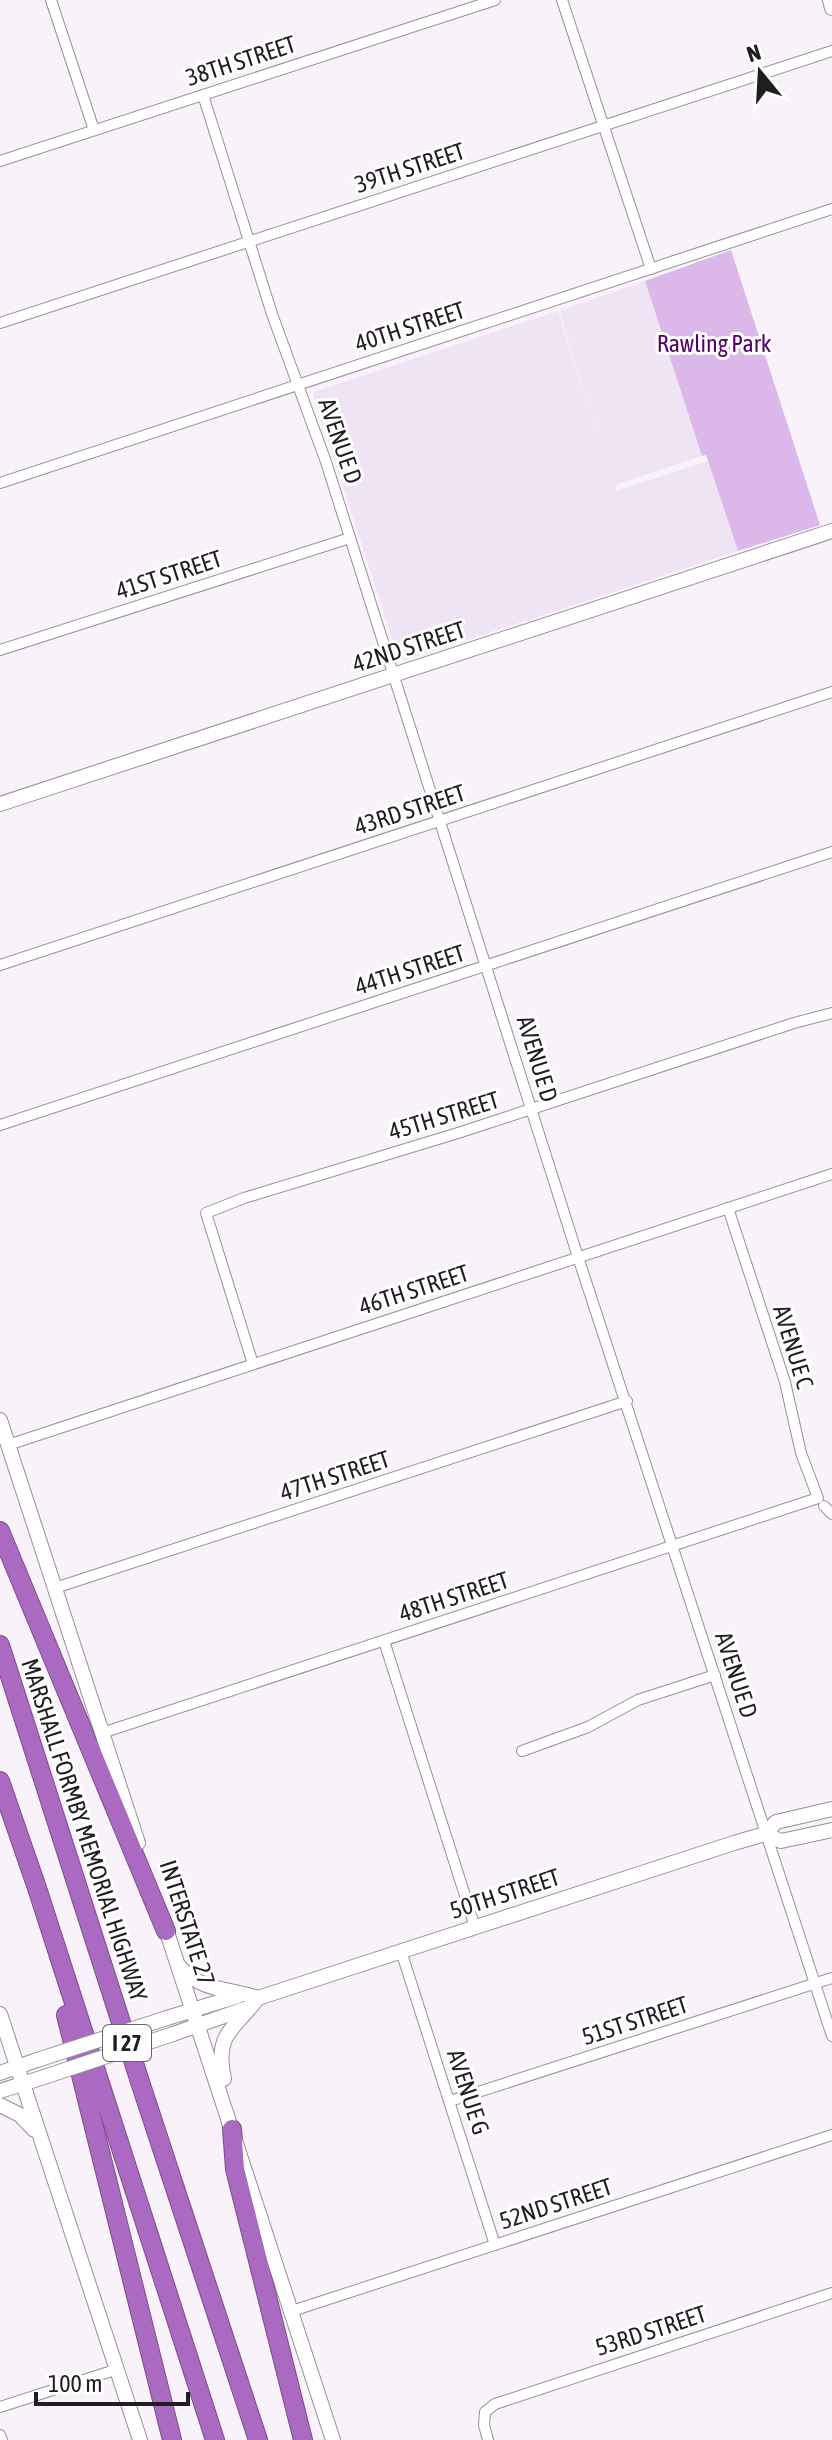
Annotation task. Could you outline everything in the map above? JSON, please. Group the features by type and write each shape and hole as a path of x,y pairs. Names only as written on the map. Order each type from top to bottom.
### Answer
{"highway":[{"path":"0,1531 166,1931"},
{"name":"MARSHALL FORMBY MEMORIAL HIGHWAY","path":"0,1645 258,2440"},
{"name":"I 27","path":"0,1781 215,2440"},
{"path":"37,1888 80,2074 172,2440"},
{"path":"230,2122 235,2169 303,2440"}],"main road":[{"path":"830,0 832,8"},
{"name":"42ND STREET","path":"0,804 832,531"},
{"name":"INTERSTATE 27","path":"0,1420 333,2440"},
{"name":"50TH STREET","path":"0,2073 192,2010 252,1999 765,1834 776,1822 832,1809"},
{"name":"50TH STREET","path":"765,1834 781,1841 832,1830"},
{"path":"177,1963 201,1985 252,1999 226,2036 220,2052 230,2122"},
{"name":"50TH STREET","path":"0,2091 198,2026 252,1999"},
{"path":"0,2014 140,2440"},
{"path":"0,2105 29,2123 45,2151"}],"street":[{"path":"51,0 94,130"},
{"name":"38TH STREET","path":"0,161 495,0"},
{"path":"562,0 651,269"},
{"name":"39TH STREET","path":"0,323 832,51"},
{"name":"AVENUE D","path":"203,95 249,242 350,538 578,1257 832,2036"},
{"name":"40TH STREET","path":"0,483 832,209"},
{"name":"41ST STREET","path":"0,650 350,538"},
{"name":"43RD STREET","path":"0,965 832,692"},
{"name":"44TH STREET","path":"0,1125 832,852"},
{"name":"45TH STREET","path":"253,1364 206,1213 244,1198 832,1013"},
{"name":"46TH STREET","path":"8,1445 832,1174"},
{"name":"AVENUE C","path":"728,1208 785,1382 801,1453 825,1506"},
{"name":"47TH STREET","path":"55,1588 627,1401"},
{"name":"48TH STREET","path":"102,1733 673,1547 825,1506"},
{"path":"384,1641 475,1927"},
{"path":"522,1751 578,1731 638,1700 715,1675"},
{"name":"AVENUE G","path":"401,1951 495,2245"},
{"name":"51ST STREET","path":"450,2101 832,1978"},
{"name":"52ND STREET","path":"292,2311 832,2135"},
{"name":"53RD STREET","path":"488,2440 485,2412 495,2404 832,2293"},
{"path":"0,2407 118,2369"}],"shaded area":[{"path":"645,281 702,456 615,485 559,311"},
{"path":"558,311 616,491 708,461 738,551 406,660 399,659 314,392"}],"green space":[{"name":"Rawling Park","path":"731,250 820,525 738,551 706,455 702,456 645,281"}]}
